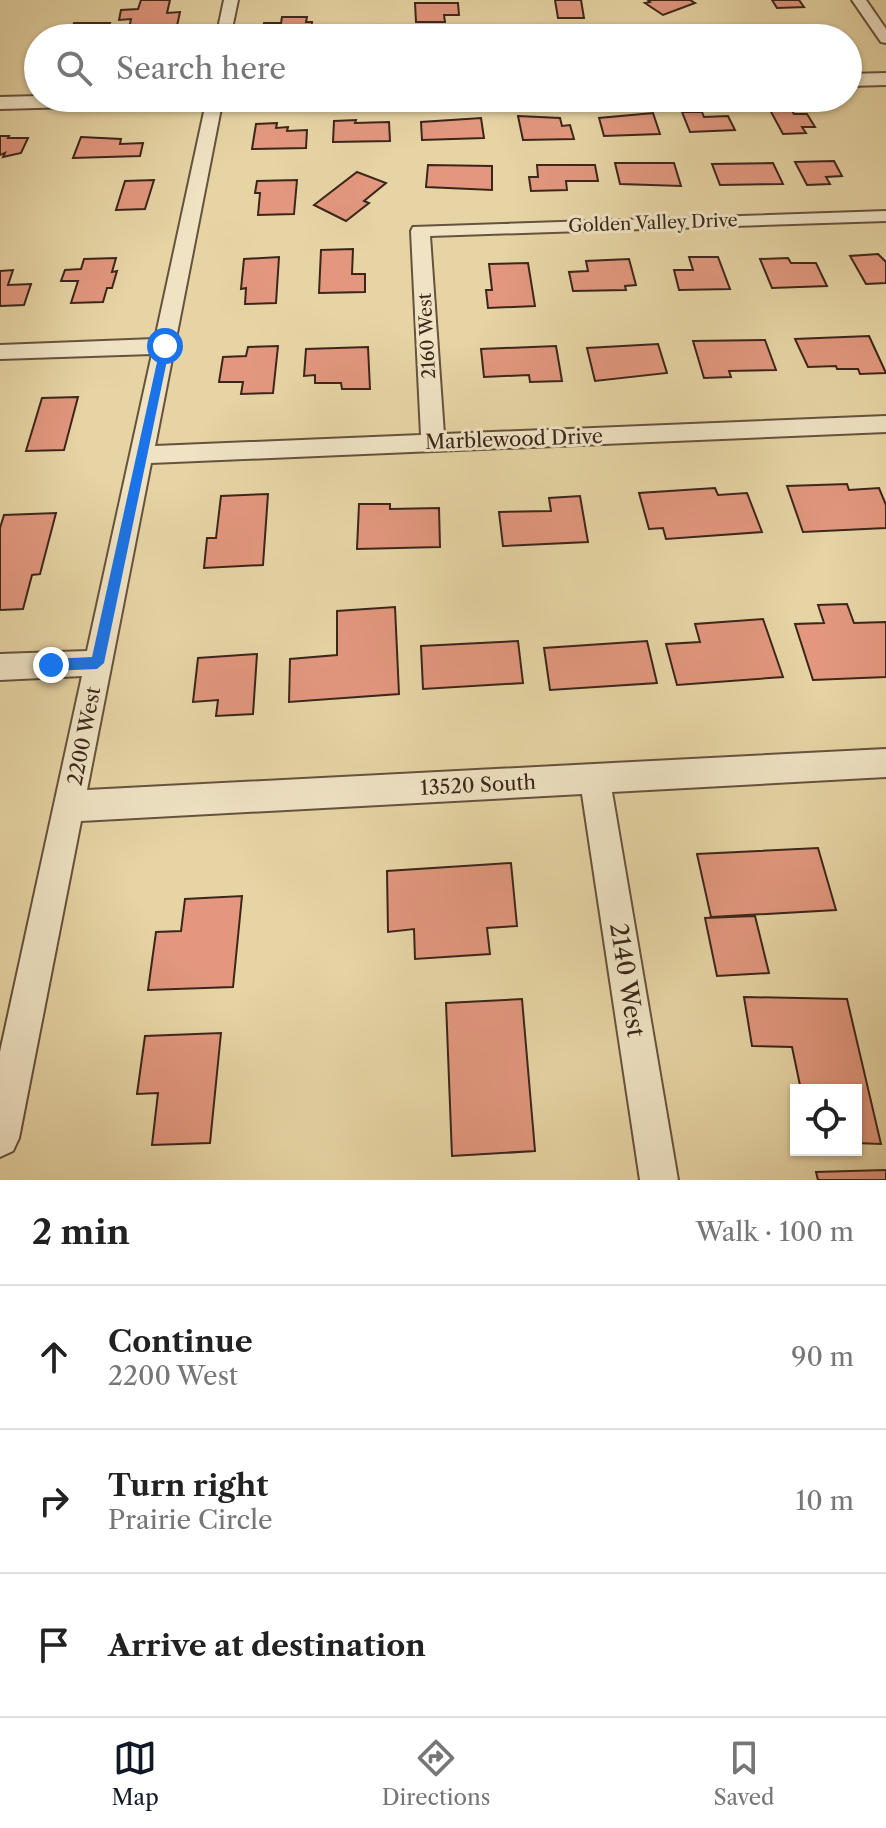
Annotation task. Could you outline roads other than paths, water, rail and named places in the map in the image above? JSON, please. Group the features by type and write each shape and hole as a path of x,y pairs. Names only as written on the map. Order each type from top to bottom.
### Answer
{"street":[{"path":"226,24 231,0"},
{"path":"859,0 886,39"},
{"path":"862,80 886,79"},
{"path":"0,103 24,102"},
{"name":"2200 West","path":"0,1138 212,112"},
{"name":"Golden Valley Drive","path":"420,231 886,216"},
{"name":"2160 West","path":"420,231 433,442"},
{"path":"0,352 165,346"},
{"name":"Marblewood Drive","path":"142,455 886,424"},
{"path":"0,667 97,663"},
{"name":"13520 South","path":"70,806 886,763"},
{"name":"2140 West","path":"595,780 659,1180"}]}
